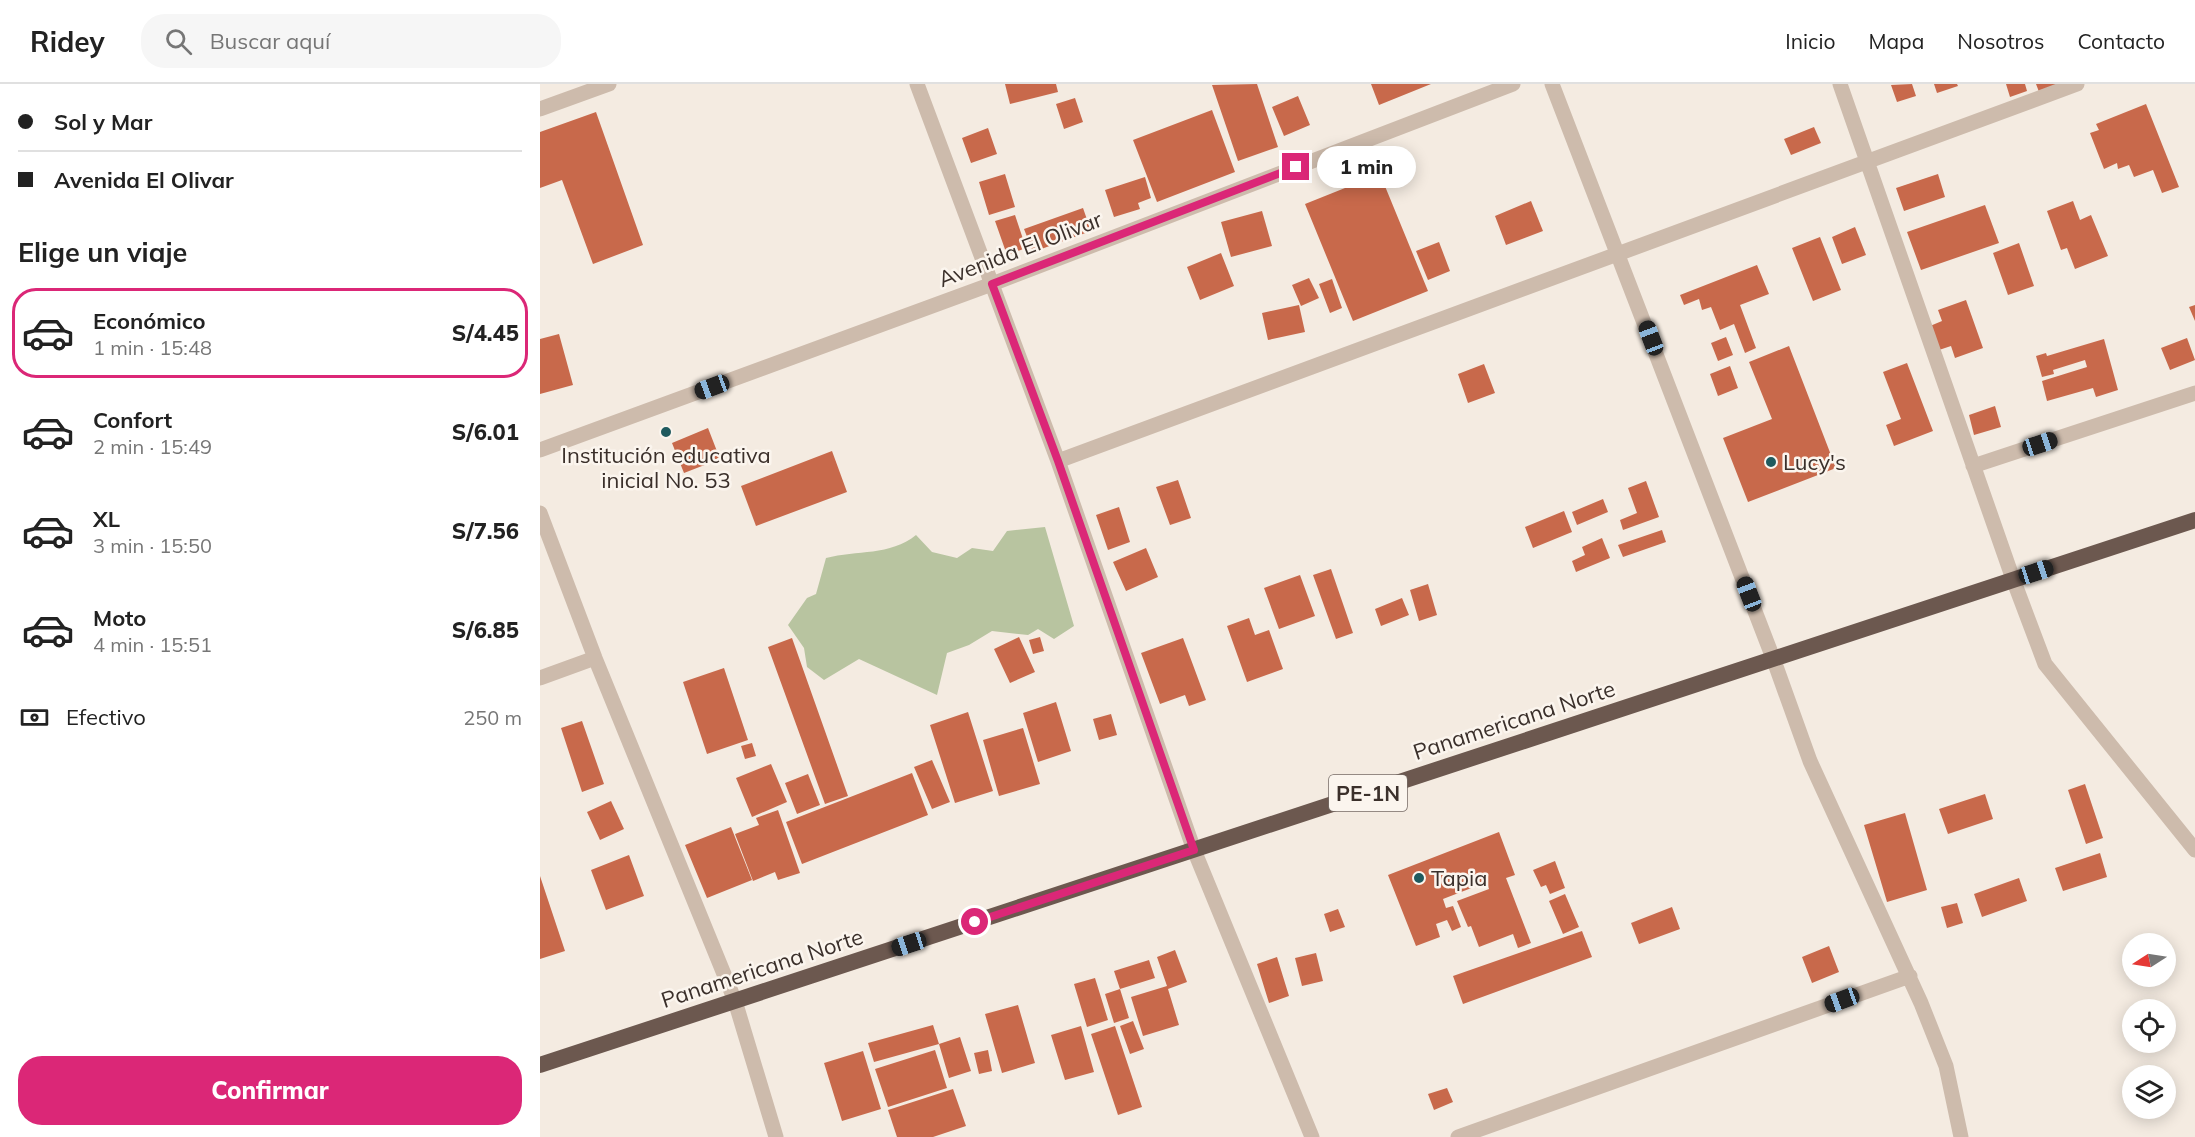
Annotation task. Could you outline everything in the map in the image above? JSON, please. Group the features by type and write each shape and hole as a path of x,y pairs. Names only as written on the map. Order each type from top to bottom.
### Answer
{"highway":[{"name":"Panamericana Norte","path":"540,1065 2195,520"}],"street":[{"path":"540,109 609,84"},
{"path":"917,84 1058,461 1194,850 1312,1137"},
{"name":"Avenida El Olivar","path":"540,450 992,284 1513,84"},
{"path":"1552,84 1773,658 1810,761 1910,976 1946,1066 1961,1137"},
{"path":"1840,84 1973,466 2045,664 2195,850"},
{"path":"1058,461 2077,84"},
{"path":"1973,466 2195,393"},
{"path":"540,513 595,658 735,1001 776,1137"},
{"path":"540,678 595,658"},
{"path":"1458,1137 1910,976"}],"green space":[{"path":"1045,527 1074,626 1054,639 1038,629 1028,635 992,631 969,645 947,653 937,695 859,659 824,680 807,667 804,648 788,625 807,598 816,594 826,558 884,549 906,542 916,535 932,552 957,558 972,548 993,551 1007,531"}],"building":[{"path":"1005,84 1056,84 1058,92 1010,104"},
{"path":"1257,84 1278,147 1238,161 1212,85"},
{"path":"1371,84 1431,84 1379,105"},
{"path":"1912,84 1916,96 1897,102 1891,85"},
{"path":"1934,84 1957,84 1958,86 1937,93"},
{"path":"2006,84 2025,84 2027,91 2010,97"},
{"path":"2036,84 2074,84 2041,97"},
{"path":"1298,96 1310,125 1284,136 1272,107"},
{"path":"1075,98 1083,122 1064,129 1056,104"},
{"path":"2146,104 2179,187 2162,193 2153,170 2134,177 2129,165 2118,169 2117,163 2104,169 2090,133 2099,130 2096,124"},
{"path":"1212,110 1235,172 1157,202 1133,140"},
{"path":"596,112 643,245 593,264 562,180 540,188 540,132"},
{"path":"1814,127 1821,143 1791,155 1784,139"},
{"path":"988,128 997,154 971,163 962,138"},
{"path":"1005,174 1015,207 989,215 979,182"},
{"path":"1380,174 1428,291 1353,321 1305,204"},
{"path":"1938,174 1945,197 1904,211 1896,188"},
{"path":"1145,177 1151,198 1138,203 1140,209 1114,217 1105,190"},
{"path":"1531,201 1543,231 1506,245 1495,216"},
{"path":"2073,201 2080,220 2091,215 2108,256 2075,269 2067,248 2061,250 2047,211"},
{"path":"1985,205 1999,243 1921,270 1907,232"},
{"path":"1083,208 1091,231 1033,252 1024,229"},
{"path":"1262,211 1272,246 1231,257 1221,222"},
{"path":"1015,215 1026,248 1007,255 995,221"},
{"path":"1855,227 1866,255 1842,264 1832,237"},
{"path":"1820,237 1841,290 1813,301 1792,248"},
{"path":"1439,242 1450,271 1428,280 1416,251"},
{"path":"2019,243 2034,286 2008,295 1993,253"},
{"path":"1221,253 1234,286 1200,300 1187,267"},
{"path":"1757,265 1769,294 1740,305 1756,348 1745,353 1734,324 1720,330 1711,307 1702,310 1699,299 1684,305 1680,295"},
{"path":"1309,278 1319,298 1301,306 1292,285"},
{"path":"1332,279 1342,308 1330,313 1319,284"},
{"path":"1966,300 1983,348 1955,358 1951,346 1939,350 1930,326 1942,321 1938,310"},
{"path":"1299,305 1305,332 1268,340 1262,313"},
{"path":"2195,305 2195,321 2189,307"},
{"path":"559,334 573,385 540,394 540,339"},
{"path":"1726,337 1733,355 1718,361 1711,343"},
{"path":"2187,338 2195,360 2170,370 2161,348"},
{"path":"2104,339 2118,390 2096,397 2093,388 2047,401 2042,381 2087,367 2085,360 2053,370 2054,374 2042,377 2036,356 2046,353 2047,356"},
{"path":"1789,346 1836,468 1748,502 1723,438 1772,419 1749,362"},
{"path":"1907,363 1933,431 1894,446 1886,425 1901,419 1883,372"},
{"path":"1484,364 1495,393 1468,403 1458,374"},
{"path":"1730,366 1738,388 1718,396 1710,374"},
{"path":"1995,406 2001,427 1974,435 1969,415"},
{"path":"708,428 720,459 684,473 672,443"},
{"path":"832,451 847,492 756,526 741,486"},
{"path":"1178,480 1191,518 1170,525 1156,487"},
{"path":"1646,481 1659,517 1623,530 1620,520 1637,513 1628,488"},
{"path":"1603,499 1608,512 1577,525 1572,512"},
{"path":"1119,507 1130,542 1108,550 1096,515"},
{"path":"1564,511 1572,532 1533,548 1525,527"},
{"path":"1662,530 1666,542 1623,557 1618,545"},
{"path":"1602,538 1610,558 1576,572 1572,561 1585,555 1582,547"},
{"path":"1146,548 1158,577 1126,591 1113,562"},
{"path":"1331,569 1353,633 1336,639 1313,575"},
{"path":"1300,575 1315,616 1279,629 1264,588"},
{"path":"1428,584 1437,615 1419,621 1410,590"},
{"path":"1402,598 1409,615 1381,626 1375,609"},
{"path":"1249,618 1255,635 1269,630 1283,669 1247,682 1227,626"},
{"path":"1019,637 1035,672 1010,683 994,649"},
{"path":"1040,637 1044,651 1033,654 1029,640"},
{"path":"792,638 848,796 825,804 768,647"},
{"path":"1183,638 1206,700 1189,706 1185,695 1160,704 1141,653"},
{"path":"724,668 748,740 707,754 683,682"},
{"path":"1056,702 1071,751 1038,762 1023,713"},
{"path":"968,712 993,791 955,803 930,725"},
{"path":"1111,714 1117,735 1099,740 1093,719"},
{"path":"582,721 604,784 582,792 561,728"},
{"path":"1023,728 1040,784 999,796 983,740"},
{"path":"752,743 756,756 745,759 741,746"},
{"path":"932,760 950,802 932,809 914,767"},
{"path":"771,764 787,802 752,817 736,778"},
{"path":"912,773 928,815 802,864 786,822"},
{"path":"808,774 820,805 797,814 785,783"},
{"path":"2085,784 2103,838 2086,844 2068,790"},
{"path":"1985,794 1993,819 1948,834 1939,809"},
{"path":"611,801 624,829 600,840 587,812"},
{"path":"778,810 800,873 778,880 775,872 753,881 735,834 759,825 756,818"},
{"path":"1905,813 1927,890 1887,902 1864,825"},
{"path":"731,827 752,880 707,898 685,845"},
{"path":"1499,832 1515,875 1506,878 1531,943 1518,948 1513,934 1479,947 1471,926 1468,927 1457,901 1489,889 1487,882 1443,899 1446,908 1453,906 1461,927 1452,931 1447,920 1436,924 1440,937 1416,946 1388,875"},
{"path":"2100,853 2107,877 2063,891 2055,868"},
{"path":"629,855 644,896 606,910 591,870"},
{"path":"1555,861 1565,888 1550,894 1546,885 1541,887 1533,870"},
{"path":"540,876 565,951 540,959"},
{"path":"2019,878 2027,901 1982,917 1974,894"},
{"path":"1565,894 1579,927 1563,934 1549,901"},
{"path":"1957,903 1963,923 1947,928 1941,907"},
{"path":"1672,907 1680,929 1639,944 1631,923"},
{"path":"1338,909 1345,927 1330,932 1324,914"},
{"path":"1582,931 1592,957 1463,1004 1453,976"},
{"path":"1829,946 1839,972 1812,983 1802,957"},
{"path":"1175,950 1187,982 1168,989 1179,1025 1143,1036 1131,997 1167,986 1157,957"},
{"path":"1316,953 1323,981 1302,986 1295,958"},
{"path":"1277,957 1289,996 1269,1003 1257,964"},
{"path":"1149,960 1155,978 1120,989 1114,971"},
{"path":"1095,978 1108,1020 1087,1027 1074,984"},
{"path":"1120,989 1129,1018 1114,1023 1105,994"},
{"path":"1018,1005 1035,1063 1002,1073 985,1014"},
{"path":"1133,1021 1144,1049 1130,1054 1120,1026"},
{"path":"933,1025 939,1044 874,1062 868,1043"},
{"path":"1081,1026 1094,1072 1065,1080 1051,1035"},
{"path":"1115,1026 1142,1107 1118,1115 1091,1034"},
{"path":"960,1037 971,1071 949,1078 939,1044"},
{"path":"935,1050 947,1088 888,1107 875,1069"},
{"path":"988,1050 992,1071 979,1074 974,1053"},
{"path":"863,1051 881,1109 842,1121 824,1063"},
{"path":"1447,1088 1453,1102 1434,1110 1428,1094"},
{"path":"953,1089 966,1126 933,1137 897,1137 888,1110"}],"place":[{"name":"Institución educativa inicial No. 53","path":"666,432"},
{"name":"Lucy's","path":"1771,462"},
{"name":"Tapia","path":"1419,878"}],"route":[{"path":"975,922 1194,850 1058,461 992,284 1296,167"}]}
